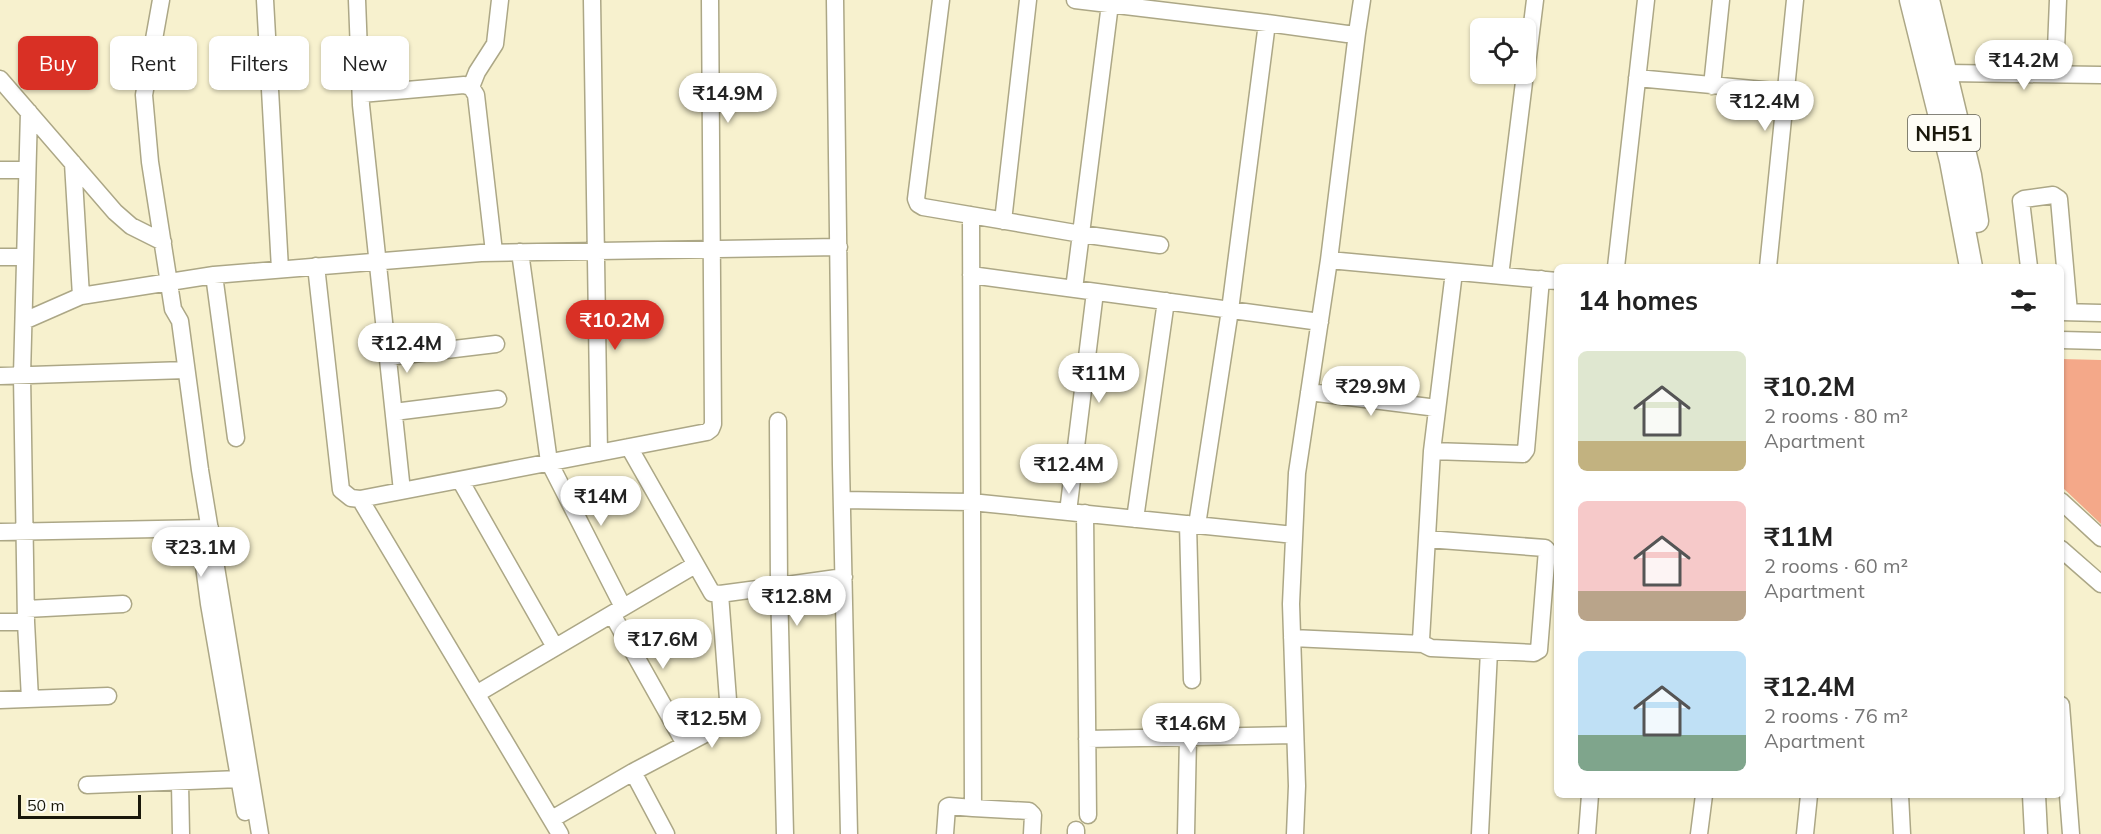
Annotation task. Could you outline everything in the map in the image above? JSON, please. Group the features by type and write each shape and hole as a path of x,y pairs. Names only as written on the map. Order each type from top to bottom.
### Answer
{"highway":[{"name":"NH51","path":"1911,0 1951,161 1970,264"},
{"name":"NH51","path":"1928,0 1970,175 1985,264"},
{"path":"2034,798 2036,834"}],"street":[{"path":"161,0 144,95 150,162 173,309 180,321 181,371 205,528 260,834"},
{"path":"265,0 280,269"},
{"path":"357,0 361,94 402,491"},
{"path":"471,87 477,72 495,44 500,0"},
{"path":"592,0 599,453"},
{"path":"316,266 341,490 351,498 360,499 707,432 713,424 710,0"},
{"path":"835,0 849,834"},
{"path":"941,0 916,199 918,204 923,207 1003,221 1160,245"},
{"path":"1003,221 1028,0"},
{"path":"1075,0 1110,4 1163,5 1347,34 1357,33"},
{"path":"1295,834 1291,604 1297,473 1329,260 1362,0"},
{"path":"1533,18 1535,0"},
{"path":"1616,264 1646,0"},
{"path":"1712,86 1721,0"},
{"path":"1768,264 1796,0"},
{"path":"2055,74 2058,0"},
{"path":"1074,289 1110,4"},
{"path":"1192,680 1193,525 1230,310 1267,22"},
{"path":"1947,73 2101,75"},
{"path":"1637,78 1786,92"},
{"path":"0,79 115,212 131,226 163,242"},
{"path":"1500,276 1525,84"},
{"path":"361,94 464,85 471,87 476,95 494,252"},
{"path":"29,112 22,375 26,615 30,699"},
{"path":"73,163 81,296"},
{"path":"0,170 27,170"},
{"path":"2029,264 2021,201 2053,195 2059,199 2063,264"},
{"path":"971,215 974,808"},
{"path":"24,321 81,296 214,275 280,269 494,252 839,247"},
{"path":"519,252 549,462 617,611 685,744"},
{"path":"0,256 25,257"},
{"path":"1329,260 1549,280 1526,450 1523,454 1432,451"},
{"path":"1423,644 1421,639 1432,451 1454,272"},
{"path":"214,275 236,438"},
{"path":"971,275 1320,322"},
{"path":"2064,287 2065,312 2101,313"},
{"path":"1088,815 1087,739 1076,513 1095,292"},
{"path":"1135,519 1166,301"},
{"path":"2064,340 2101,341"},
{"path":"388,357 495,344"},
{"path":"0,376 181,371"},
{"path":"1309,392 1437,408"},
{"path":"394,412 498,399"},
{"path":"778,422 785,834"},
{"path":"629,447 712,593 720,594 844,577"},
{"path":"460,480 555,647"},
{"path":"360,499 478,693 560,834"},
{"path":"842,500 971,502 1294,535"},
{"path":"2064,504 2101,538"},
{"path":"0,531 205,528"},
{"path":"205,528 209,604 249,834"},
{"path":"1292,638 1423,644 1431,648 1489,651 1534,653 1539,650 1550,615 1547,550 1545,548 1427,540"},
{"path":"2064,552 2101,584"},
{"path":"478,693 695,565"},
{"path":"552,819 633,772 724,724 729,713 720,594"},
{"path":"0,622 26,615 123,604"},
{"path":"1479,834 1489,651"},
{"path":"0,700 108,696"},
{"path":"1087,739 1295,735"},
{"path":"1186,834 1188,737"},
{"path":"2064,744 2071,834"},
{"path":"633,772 666,834"},
{"path":"87,785 240,779"},
{"path":"180,783 181,834"},
{"path":"1587,834 1590,798"},
{"path":"1700,834 1704,798"},
{"path":"1808,834 1809,798"},
{"path":"1900,798 1902,834"},
{"path":"945,834 947,807 949,806 1029,811 1033,815 1032,834"}],"shaded area":[{"path":"2064,359 2101,360 2101,524 2064,489"}]}
